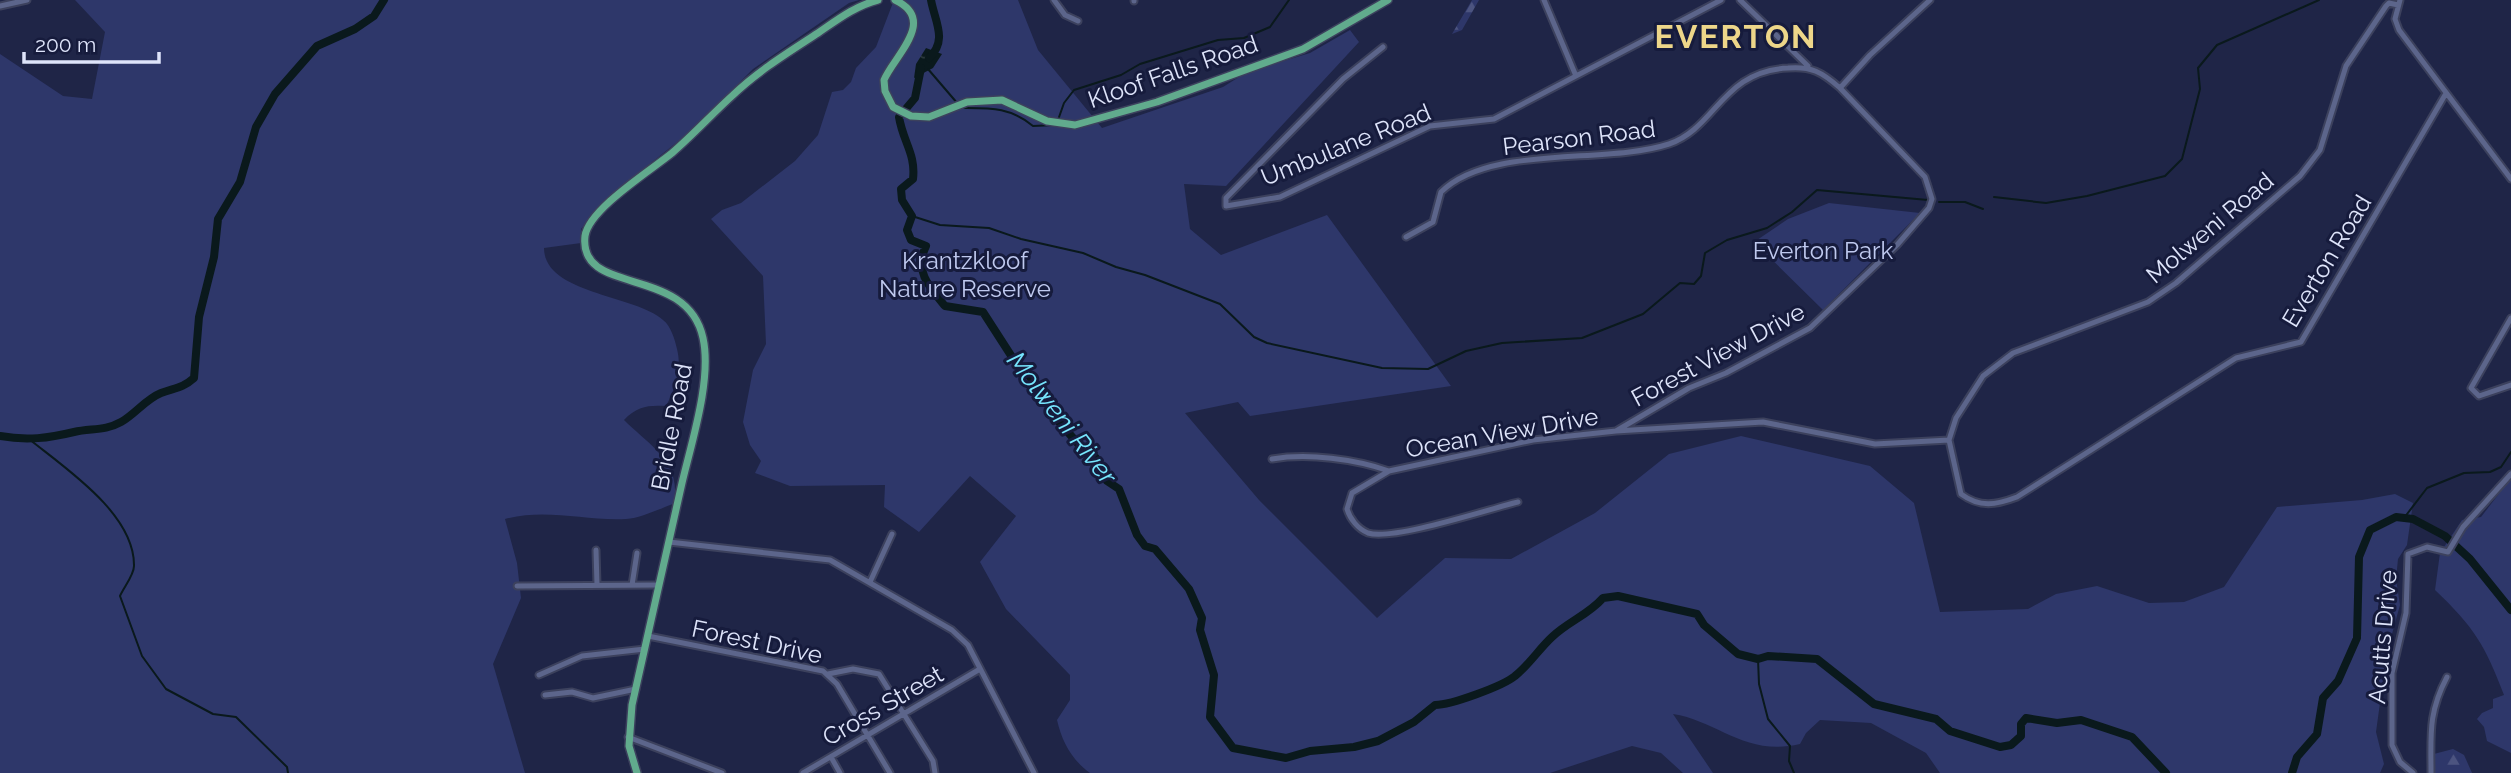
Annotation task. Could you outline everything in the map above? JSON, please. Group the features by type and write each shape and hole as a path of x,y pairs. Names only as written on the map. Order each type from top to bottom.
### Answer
{"main road":[{"name":"Bridle Road","path":"637,773 631,758 628,737 703,382 705,350 702,333 693,314 674,296 657,287 610,275 598,268 587,250 587,228 610,203 683,144 757,75 848,12 878,0"},
{"name":"Kloof Falls Road","path":"895,0 908,11 912,27 908,43 884,80 887,96 901,112 923,118 941,114 959,105 1002,100 1056,124 1085,123 1157,102 1303,50 1388,0"}],"street":[{"path":"0,6 27,0"},
{"path":"1054,0 1065,15 1079,21"},
{"path":"1544,0 1576,76"},
{"name":"Umbulane Road","path":"1383,47 1343,79 1307,114 1226,198 1226,206 1280,197 1430,126 1494,119 1721,0"},
{"path":"1740,0 1808,66 1827,76 1840,88 1870,55 1930,0"},
{"name":"Molweni Road","path":"1949,440 1952,425 1968,396 1998,363 2033,345 2148,302 2176,283 2300,176 2320,150 2349,59 2386,6 2389,3 2399,3"},
{"path":"2399,3 2395,19 2399,30 2445,95 2511,179"},
{"name":"Pearson Road","path":"1406,237 1433,222 1441,192 1472,172 1499,164 1594,156 1672,143 1686,134 1752,75 1772,69 1808,66"},
{"name":"Forest View Drive","path":"1616,430 1689,388 1726,373 1810,328 1897,245 1929,208 1932,199 1925,177 1840,88"},
{"name":"Everton Road","path":"1949,440 1961,494 1977,504 2002,502 2030,491 2236,358 2301,342 2445,95"},
{"path":"2511,318 2471,388 2480,397 2511,385"},
{"name":"Ocean View Drive","path":"1518,502 1432,525 1391,533 1368,533 1349,514 1348,499 1368,481 1389,471 1533,440 1616,430 1763,422 1875,444 1949,440"},
{"path":"1272,459 1299,456 1389,471"},
{"name":"Acutts Drive","path":"2413,773 2400,762 2392,745 2392,673 2406,613 2407,561 2414,550 2427,547 2448,552 2471,517 2511,474"},
{"path":"870,582 892,534"},
{"path":"669,541 822,558 870,582 952,630 968,645 1034,773"},
{"path":"596,551 597,585"},
{"path":"632,585 638,553"},
{"path":"517,586 659,585"},
{"name":"Forest Drive","path":"648,636 810,667 828,674 890,773"},
{"path":"539,675 582,656 645,649"},
{"path":"828,674 853,669 878,674 933,761 935,773"},
{"name":"Cross Street","path":"803,773 980,669"},
{"path":"2431,773 2430,731 2436,698 2447,677"},
{"path":"545,695 572,692 593,698 636,689"},
{"path":"628,737 722,773"},
{"path":"831,757 840,773"}],"green space":[{"path":"75,0 859,0 849,3 753,69 691,131 606,199 581,229 581,243 544,248 548,263 559,275 593,292 650,312 663,320 670,329 679,364 670,399 666,406 643,407 624,420 662,456 669,466 675,490 673,504 632,518 536,515 505,519 517,563 521,598 493,664 525,773 0,773 0,54 63,96 92,99 105,32"},
{"name":"Krantzkloof Nature Reserve","path":"894,0 1018,0 1038,50 1102,128 1223,87 1247,72 1310,53 1350,30 1359,42 1226,186 1184,184 1190,229 1221,255 1327,215 1451,386 1250,416 1238,402 1185,413 1259,500 1377,618 1445,558 1511,559 1595,513 1669,454 1741,436 1870,466 1914,503 1940,612 2028,609 2056,594 2097,586 2149,603 2184,602 2224,587 2277,507 2362,500 2395,494 2413,503 2407,545 2398,559 2396,579 2400,605 2387,652 2376,732 2384,764 2380,773 1940,773 1926,753 1871,723 1820,720 1806,733 1800,744 1781,747 1748,742 1704,723 1673,714 1713,773 1683,773 1661,753 1632,746 1550,773 1090,773 1069,750 1057,720 1070,700 1070,675 1006,609 980,562 1016,516 970,476 919,532 884,507 885,485 790,486 755,473 761,461 750,445 743,422 753,370 766,344 763,276 711,219 722,210 741,203 795,161 818,135 832,92 843,90 851,82 856,68 876,47"},
{"path":"1472,0 1479,0 1462,30 1452,34"},
{"name":"Everton Park","path":"1829,203 1920,213 1823,310 1754,242 1788,219"},
{"path":"2511,478 2511,753 2487,741 2484,727 2477,719 2482,713 2493,708 2493,699 2504,695 2491,663 2469,626 2435,590 2440,553 2462,520 2481,517"},
{"path":"2453,749 2464,755 2472,773 2435,773 2434,754"}],"water":[{"path":"926,48 942,54 933,68 914,78 916,64"}],"waterway":[{"name":"Molweni River","path":"0,436 38,438 109,427 126,419 161,393 182,386 194,378 199,317 214,257 218,219 240,182 256,127 275,94 317,46 355,29 374,16 384,0"},
{"name":"Molweni River","path":"929,58 935,51 939,38 931,0"},
{"path":"1058,120 1064,103 1074,90 1121,75 1140,64 1218,40 1244,38 1270,27 1289,0"},
{"path":"1994,197 2046,203 2087,196 2165,176 2182,159 2200,89 2198,68 2217,45 2319,0"},
{"name":"Molweni River","path":"921,68 915,98 899,117 913,170 913,179 901,189 902,200 912,216 907,230 911,240 926,246 922,263 925,278 945,306 983,312 1012,357 1043,392 1053,415 1087,454 1096,458 1107,481 1119,489 1137,535 1145,546 1155,549 1189,589 1202,618 1200,630 1214,675 1210,717 1233,748 1286,758 1310,751 1354,747 1378,741 1414,722 1435,705 1489,690 1509,680 1520,672 1558,631 1603,598 1618,596 1697,614 1704,625 1738,654 1758,659 1768,656 1817,659 1874,704 1936,719 1950,731 2000,747 2011,745 2021,736 2021,724 2026,718 2057,723 2081,720 2132,737 2166,773"},
{"path":"928,69 958,104"},
{"path":"962,108 1008,112 1033,126 1055,125"},
{"path":"912,216 940,225 989,228 1021,239 1083,253 1116,267 1145,275 1220,304 1254,337 1267,343 1382,368 1428,369 1466,351 1502,343 1582,338 1643,314 1680,283 1694,284 1701,276 1705,253 1727,240 1767,228 1792,212 1817,190 1928,200"},
{"path":"1939,202 1965,202 1983,209"},
{"path":"29,439 95,494 123,528 131,547 134,570 120,596 142,656 166,689 213,714 236,717 287,767 288,773"},
{"path":"2404,518 2427,488 2464,473 2490,472 2501,467 2511,452"},
{"name":"Molweni River","path":"2292,773 2297,757 2317,734 2323,698 2338,681 2357,638 2359,557 2370,530 2396,517 2413,519 2445,536 2470,559 2511,610"},
{"path":"1758,659 1759,684 1768,719 1790,746 1789,761 1794,773"}],"district":[{"name":"EVERTON","path":"1736,37"}]}
